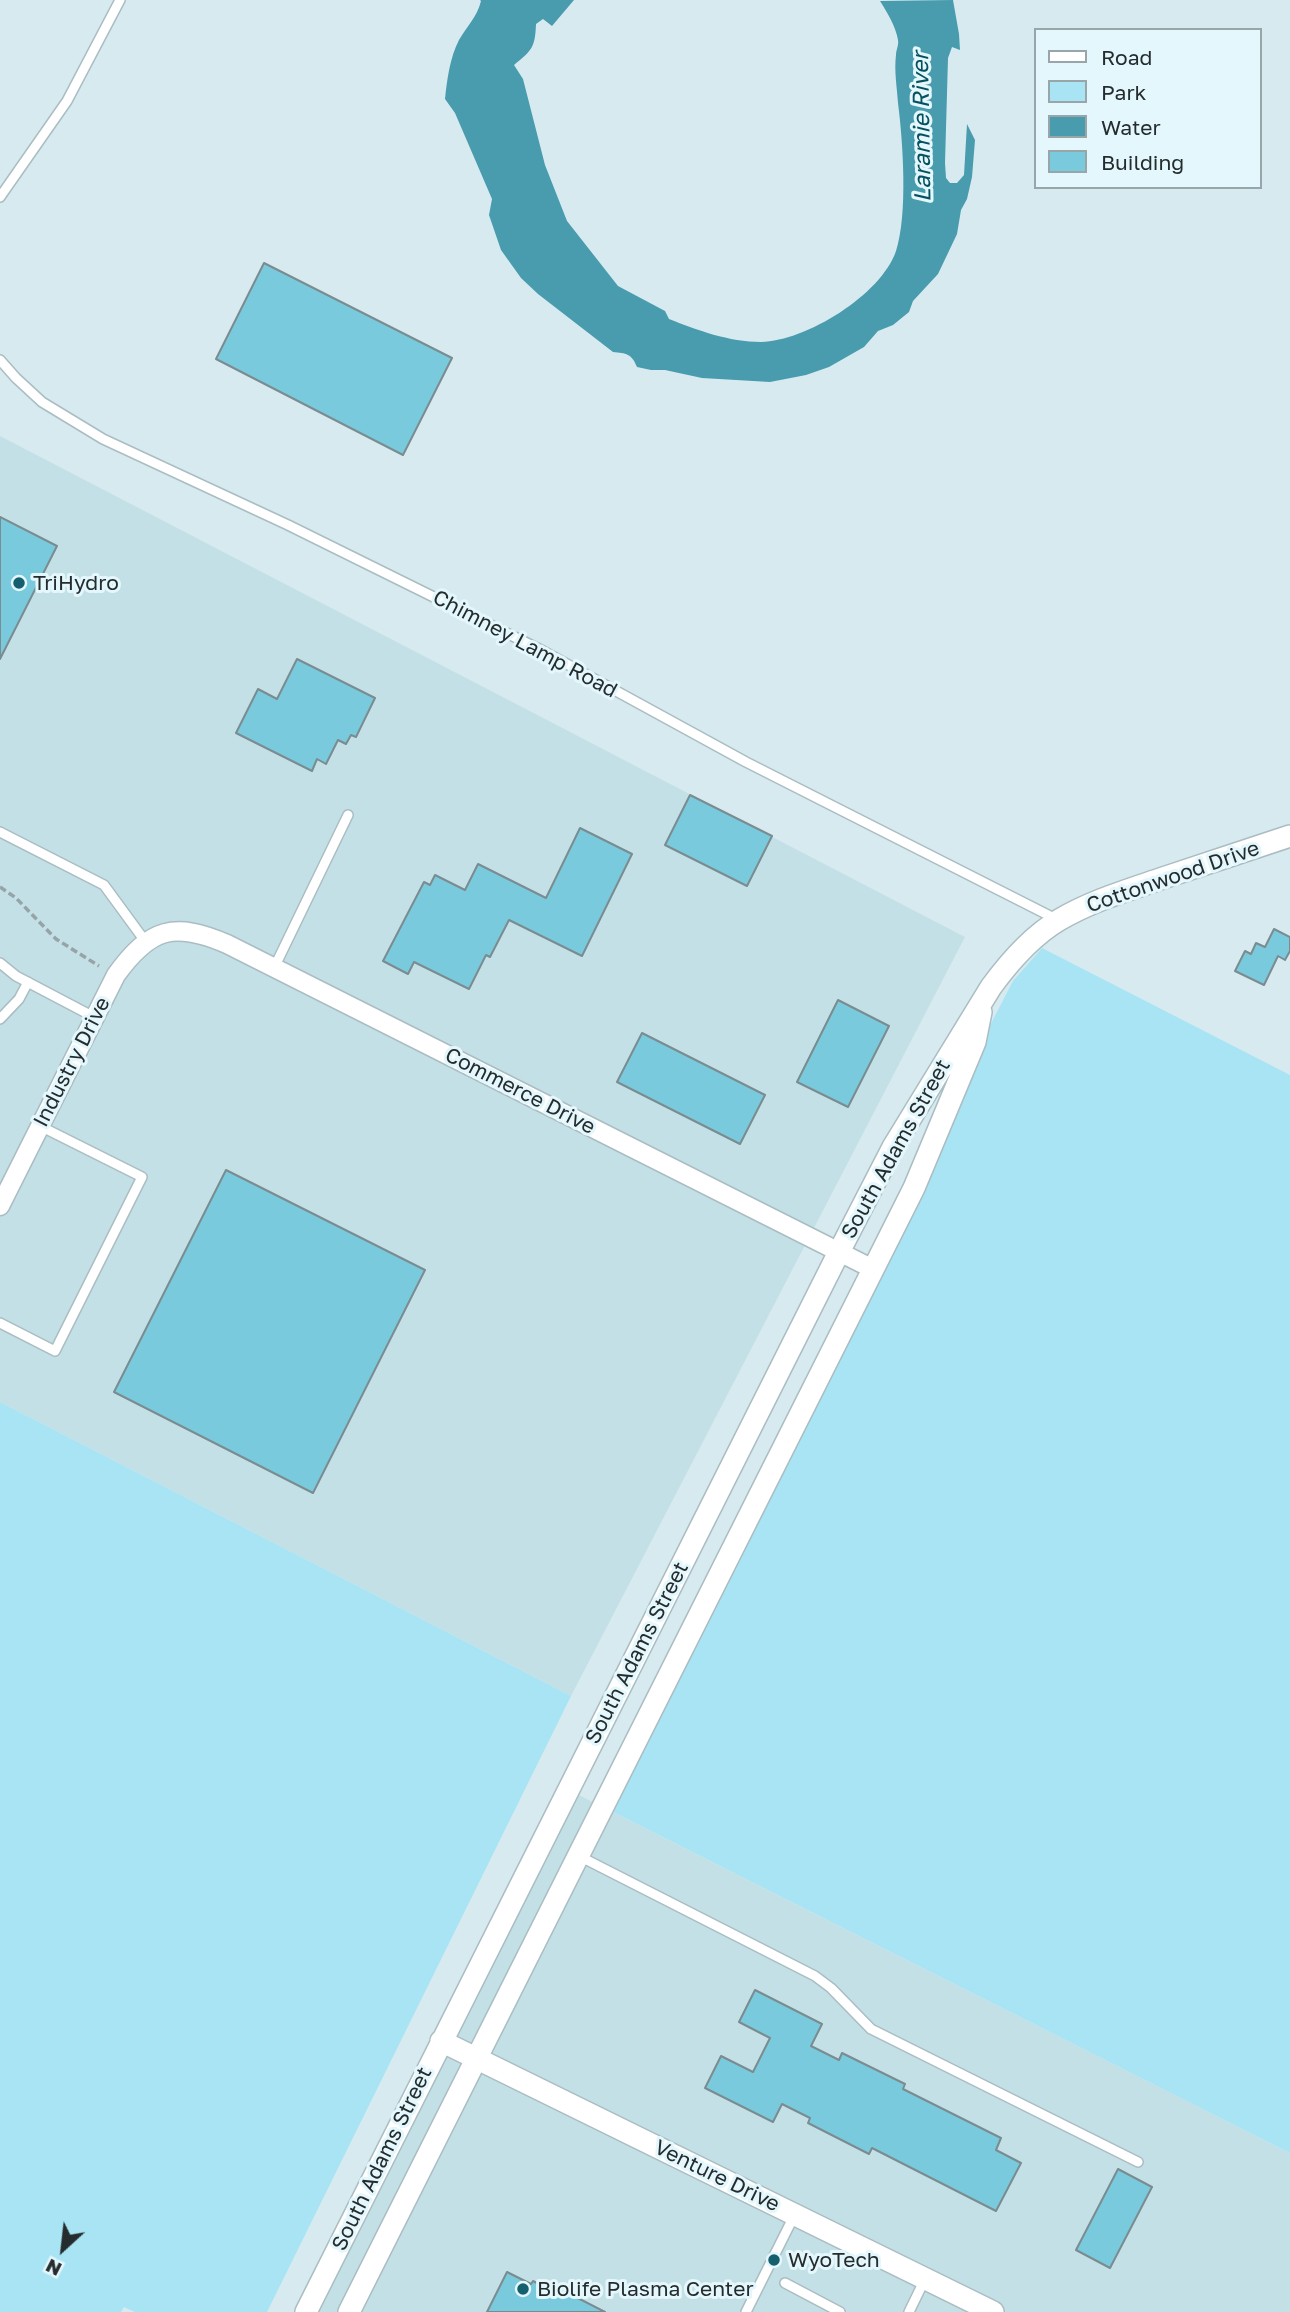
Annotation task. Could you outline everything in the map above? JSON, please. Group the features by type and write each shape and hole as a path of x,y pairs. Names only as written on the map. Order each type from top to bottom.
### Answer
{"street":[{"name":"Cottonwood Drive","path":"1058,920 1135,888 1290,836"},
{"name":"South Adams Street","path":"306,2312 893,1147 962,1031 984,1003 1007,965 1028,943 1058,920"},
{"name":"Commerce Drive","path":"153,937 182,931 206,935 873,1269"},
{"name":"Industry Drive","path":"0,1206 116,975 129,957 153,937"},
{"name":"South Adams Street","path":"349,2312 928,1156 975,1042 984,1003"},
{"name":"Venture Drive","path":"441,2040 993,2312"}],"lane":[{"path":"0,197 67,101 120,0"},
{"name":"Chimney Lamp Road","path":"0,360 43,402 103,439 300,531 506,632 757,768 1058,920"},
{"path":"274,968 348,815"},
{"path":"0,832 104,885 153,937"},
{"path":"0,963 28,982 94,1017"},
{"path":"0,1019 19,999 28,982"},
{"path":"0,1323 55,1351 142,1177 40,1126"},
{"path":"578,1856 815,1976 831,1988 872,2029 1138,2162"},
{"path":"746,2312 795,2214"},
{"path":"909,2312 925,2278"},
{"path":"785,2283 840,2312"}],"path":[{"path":"0,887 16,898 56,939 116,975"}],"shaded area":[{"path":"0,436 965,937 571,1696 0,1402"},
{"path":"559,1785 1290,2153 1290,2312 299,2312"}],"green space":[{"path":"1042,948 1290,1075 1290,2153 611,1811 925,1192 984,1037 1013,981"},
{"path":"0,1402 571,1696 267,2312 135,2312 124,2307 121,2312 0,2312"}],"water":[{"name":"Laramie River","path":"480,0 574,0 552,26 543,19 536,24 531,48 514,65 523,79 545,165 567,221 618,286 665,311 669,319 725,338 761,342 799,334 840,313 875,284 888,268 900,236 903,178 895,73 898,40 880,1 953,0 960,50 952,47 948,58 945,163 946,178 950,183 957,183 964,175 967,124 975,140 967,199 961,210 957,234 938,274 913,301 909,312 893,325 878,331 864,347 829,367 806,375 770,382 702,378 637,367 631,357 613,352 538,294 521,278 501,250 489,215 492,199 455,113 445,99 453,54 477,12"}],"building":[{"path":"264,263 452,358 403,455 216,359"},
{"name":"TriHydro","path":"0,517 57,546 0,659"},
{"path":"297,659 375,698 356,737 351,735 346,744 338,740 326,764 317,759 312,771 236,733 258,689 277,699"},
{"path":"690,795 772,836 747,886 665,845"},
{"path":"580,828 632,854 582,956 509,920 490,957 486,955 469,989 414,962 408,974 383,961 424,882 430,885 435,875 465,890 478,864 546,898"},
{"path":"1274,929 1290,937 1290,951 1285,960 1278,956 1264,985 1235,971 1245,951 1251,954 1256,943 1265,947"},
{"path":"838,1000 889,1026 848,1107 797,1082"},
{"path":"642,1033 765,1095 740,1144 617,1082"},
{"path":"226,1170 425,1270 313,1493 114,1392"},
{"path":"755,1990 822,2024 811,2046 839,2060 842,2053 905,2084 903,2089 1001,2138 996,2150 1021,2163 996,2211 872,2148 869,2154 808,2123 810,2118 782,2104 773,2122 705,2088 721,2056 753,2072 770,2038 739,2022"},
{"path":"1118,2169 1152,2187 1110,2268 1076,2250"},
{"name":"Biolife Plasma Center","path":"507,2272 531,2284 533,2281 565,2298 568,2293 605,2312 487,2312"}],"place":[{"name":"TriHydro","path":"19,583"},
{"name":"WyoTech","path":"774,2260"},
{"name":"Biolife Plasma Center","path":"523,2289"}]}
